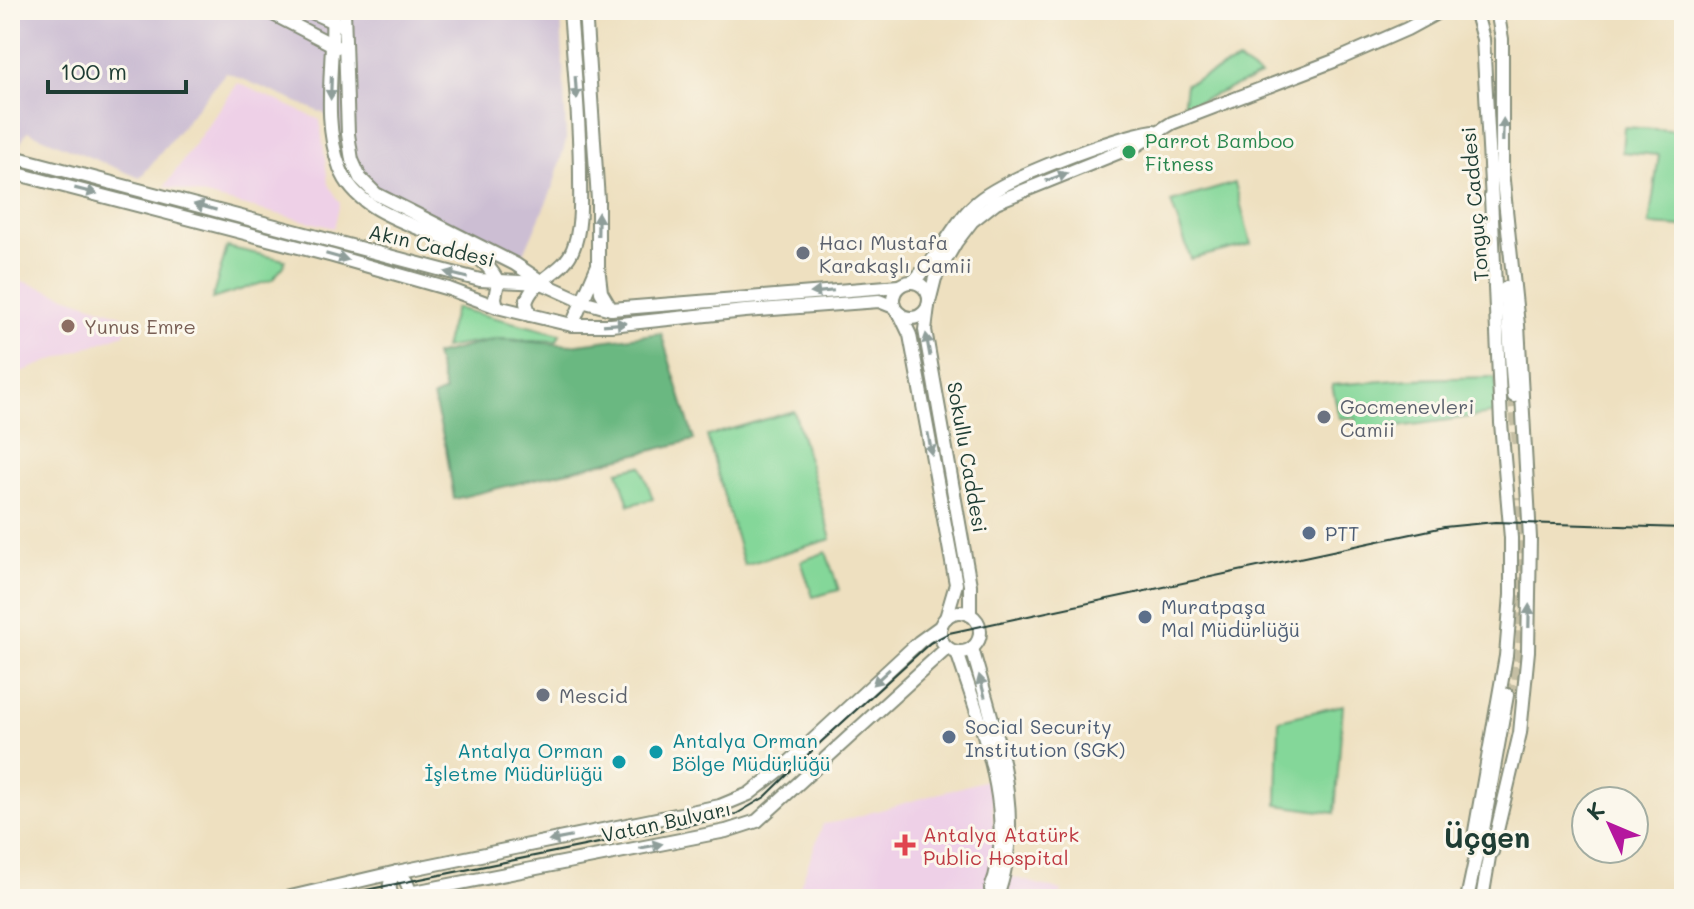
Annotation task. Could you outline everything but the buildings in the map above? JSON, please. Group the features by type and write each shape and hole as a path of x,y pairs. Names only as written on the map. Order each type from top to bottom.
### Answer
{"main road":[{"path":"265,10 346,53"},
{"path":"307,10 336,20"},
{"path":"344,10 336,20 332,43 331,110 340,168 346,183 372,207 479,257 493,270 498,282 497,307"},
{"path":"530,315 527,298 569,257 577,234 580,153 570,10"},
{"path":"585,10 598,200 598,265 601,292 611,309"},
{"path":"913,282 925,288 928,304 922,314 914,318 897,311 894,293 899,286 913,282 973,205 997,188 1069,157 1140,133 1162,131 1172,123 1334,61 1442,10"},
{"name":"Tonguç Caddesi","path":"1475,10 1483,39 1491,196 1511,396 1501,236 1502,171"},
{"path":"1467,899 1512,693 1528,651 1530,529 1518,325 1502,171 1502,39 1497,10"},
{"path":"336,20 346,53 348,134 352,160 360,178 376,194 515,264 542,283"},
{"name":"Sokullu Caddesi","path":"970,615 970,585 925,330 935,278 956,242 981,211 1018,191 1084,168 1162,131"},
{"path":"333,132 348,134"},
{"name":"Akın Caddesi","path":"10,156 451,273 498,282 542,283 582,301 611,309 899,286"},
{"name":"Akın Caddesi","path":"10,172 333,256 449,289 497,307 572,325 611,325 879,301 897,311"},
{"path":"1482,899 1492,852 1490,832 1512,693 1511,538 1501,423 1491,196"},
{"path":"572,325 598,265"},
{"name":"Sokullu Caddesi","path":"897,311 910,335 956,584 943,622"},
{"path":"1515,446 1518,497"},
{"path":"282,899 397,872 720,806 749,794 785,766 943,622 958,612 970,615 977,621 980,632 978,640 972,648 952,650"},
{"path":"943,622 940,636 952,650 987,751 1001,817 1002,850 988,899"},
{"path":"972,648 999,749 1011,826 1008,860 996,899"},
{"name":"Vatan Bulvarı","path":"378,899 428,894 726,831 757,821 952,650"},
{"path":"397,872 406,881 411,896"},
{"path":"394,898 391,878 397,872"}],"shaded area":[{"path":"10,10 561,10 566,140 553,187 522,258 499,258 357,185 325,114 226,72 140,178 27,131 18,148 10,146"},
{"path":"238,83 320,120 328,183 340,203 334,228 165,186"},
{"name":"Yunus Emre","path":"19,280 130,318 124,334 10,376 10,302"},
{"name":"Antalya Atatürk Public Hospital","path":"986,780 992,786 995,866 983,899 795,899 823,824"},
{"path":"1009,876 1062,891 1059,899 1001,899"}],"green space":[{"path":"1238,61 1260,76 1183,108 1186,84"},
{"path":"1624,127 1684,131 1684,227 1649,225 1659,155 1622,152"},
{"path":"1235,183 1251,244 1191,259 1171,202"},
{"path":"227,247 285,260 284,266 272,280 212,299"},
{"path":"455,308 560,334 557,341 498,339 444,348"},
{"path":"661,333 694,440 454,499 446,448 433,397 445,392 435,355 498,339 571,345"},
{"path":"1495,377 1499,413 1354,433 1356,418 1339,418 1332,385 1410,379"},
{"path":"794,411 831,539 744,565 707,436"},
{"path":"641,466 653,499 629,505 618,471"},
{"path":"826,552 839,590 813,597 801,561"},
{"path":"1343,705 1335,813 1277,805 1279,720"}],"tunnel":[{"path":"1514,396 1518,446"},
{"path":"1516,697 1522,640 1521,497"},
{"path":"1507,695 1513,660"}],"tram line":[{"path":"321,899 733,816 765,797 930,643 949,633 1444,527 1495,522 1684,528"}],"place":[{"name":"Parrot Bamboo Fitness","path":"1129,152"},
{"name":"Hacı Mustafa Karakaşlı Camii","path":"803,253"},
{"name":"Yunus Emre","path":"68,326"},
{"name":"Gocmenevleri Camii","path":"1324,417"},
{"name":"PTT","path":"1309,533"},
{"name":"Muratpaşa Mal Müdürlüğü","path":"1145,617"},
{"name":"Mescid","path":"543,695"},
{"name":"Social Security Institution (SGK)","path":"949,737"},
{"name":"Antalya Orman Bölge Müdürlüğü","path":"656,752"},
{"name":"Antalya Orman İşletme Müdürlüğü","path":"619,762"},
{"name":"Antalya Atatürk Public Hospital","path":"905,845"}],"district":[{"name":"Üçgen","path":"1487,837"}]}
